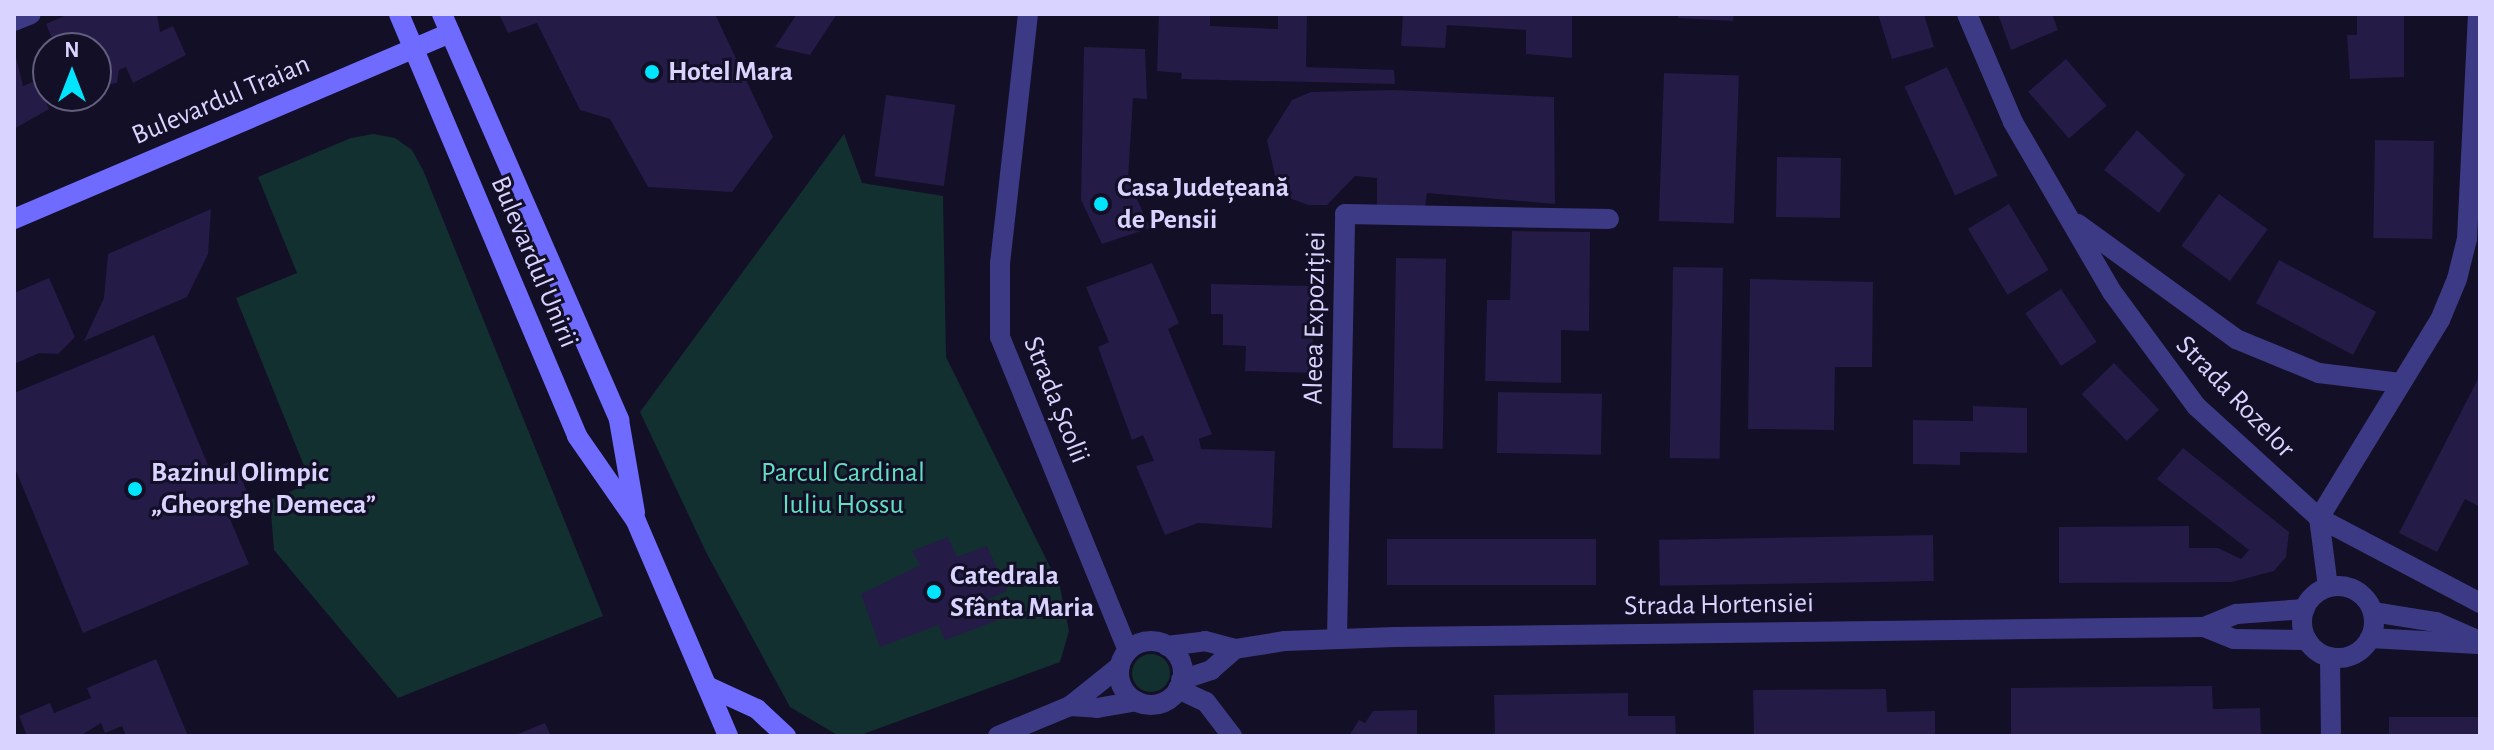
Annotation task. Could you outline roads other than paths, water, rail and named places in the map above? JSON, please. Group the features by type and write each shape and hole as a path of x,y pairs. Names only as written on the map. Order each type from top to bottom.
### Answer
{"main road":[{"name":"Bulevardul Unirii","path":"399,14 577,436 636,521 728,736"},
{"name":"Bulevardul Unirii","path":"446,23 619,420 636,521"},
{"name":"Bulevardul Traian","path":"14,219 413,48 446,23"},
{"path":"707,686 757,709 786,736"}],"street":[{"path":"14,21 31,14"},
{"name":"Strada Școlii","path":"1028,14 1000,262 1000,337 1124,658"},
{"name":"Strada Rozelor","path":"1967,14 2013,122 2075,222 2112,292 2196,406 2319,518"},
{"path":"2328,587 2319,518 2440,320 2467,239 2478,14"},
{"name":"Aleea Expoziției","path":"1337,639 1345,214 1609,219"},
{"name":"Strada Rozelor","path":"2075,222 2236,339 2319,373 2400,383"},
{"path":"2319,518 2480,603"},
{"path":"2328,587 2360,593 2373,612 2370,638 2352,655 2330,657 2307,640 2305,609 2328,587"},
{"name":"Strada Hortensiei","path":"1167,646 1205,641 1235,649 1337,639 2204,627 2237,614 2305,609"},
{"path":"2373,612 2436,622 2480,643"},
{"name":"Strada Hortensiei","path":"2204,627 2234,639 2307,640"},
{"path":"2370,638 2480,643"},
{"path":"998,736 1070,706 1147,641 1167,646 1180,661 1180,685"},
{"path":"1070,706 1097,708 1136,701 1164,702 1180,685 1211,670 1235,649"},
{"path":"2330,657 2331,736"},
{"path":"1124,658 1122,686 1136,701"},
{"path":"1180,685 1206,702 1232,736"}],"place":[{"name":"Hotel Mara","path":"652,72"},
{"name":"Casa Județeană de Pensii","path":"1101,204"},
{"name":"Bazinul Olimpic „Gheorghe Demeca”","path":"135,489"},
{"name":"Catedrala Sfânta Maria","path":"934,592"}],"park label":[{"name":"Parcul Cardinal Iuliu Hossu","path":"843,489"}]}
